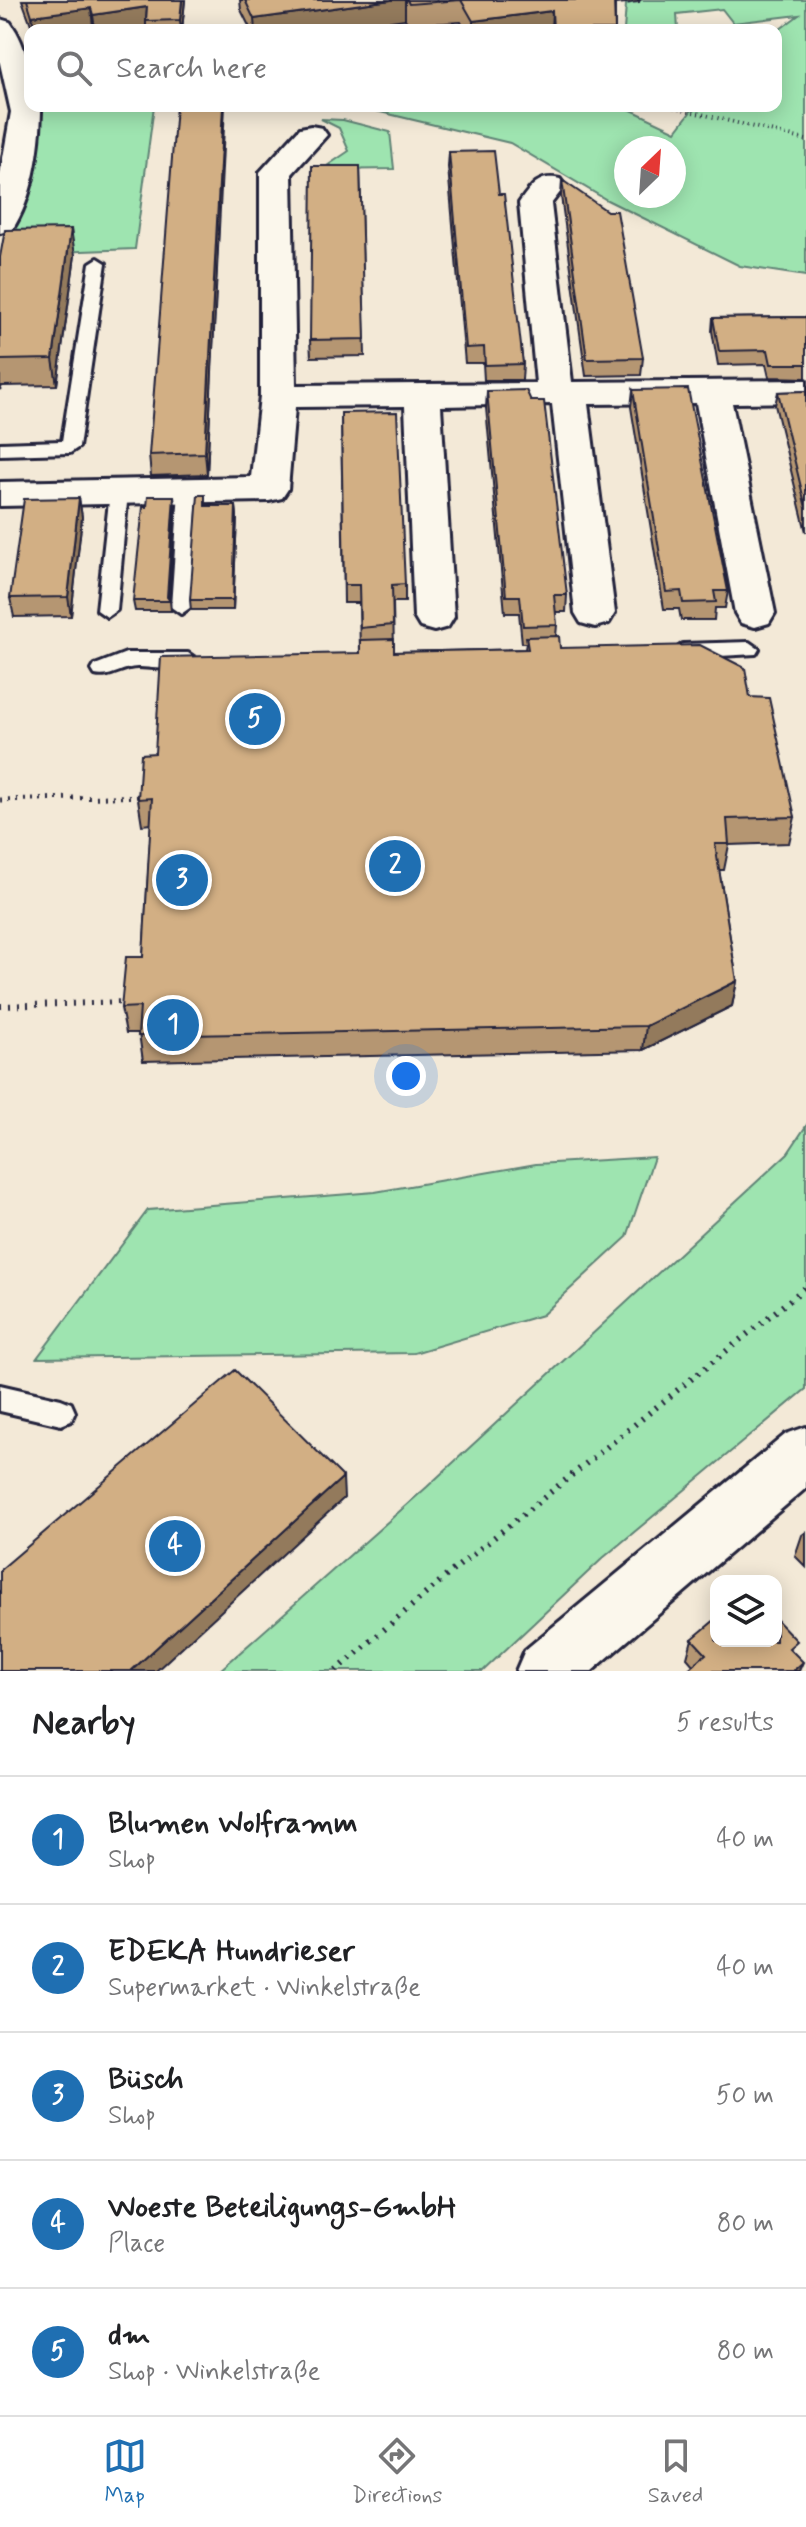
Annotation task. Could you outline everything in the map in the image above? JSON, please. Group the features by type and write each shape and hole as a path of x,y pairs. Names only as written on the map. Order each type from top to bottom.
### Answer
{"street":[{"path":"9,44 21,76 24,96"},
{"path":"0,223 18,172 26,112"},
{"path":"0,494 269,489 278,396 276,172 311,135"},
{"path":"549,186 535,203 595,613"},
{"path":"712,391 755,613"},
{"path":"278,396 806,391"},
{"path":"422,395 434,617"},
{"path":"546,1671 806,1453"}],"lane":[{"path":"0,449 70,447 98,263"},
{"path":"181,607 188,491"},
{"path":"107,610 119,492"},
{"path":"656,651 749,649"},
{"path":"102,670 126,660 203,660"},
{"path":"0,1398 61,1412"}],"path":[{"path":"693,112 806,140"},
{"path":"0,800 95,800 158,794"},
{"path":"0,1006 132,1002"},
{"path":"336,1671 393,1620 708,1370 806,1287"}],"green space":[{"path":"638,0 806,0 806,276 740,266 623,208 686,208 686,136 614,136 614,203 510,143 380,112 636,112 676,131 690,112 782,112 782,28 799,15 733,23 722,9 677,14 678,24 624,24 626,5"},
{"path":"36,112 153,112 135,249 2,254"},
{"path":"321,119 343,120 390,132 394,169 321,170 349,151 339,128"},
{"path":"806,1126 806,1389 603,1558 483,1671 219,1671 427,1487 788,1153"},
{"path":"654,1157 627,1237 542,1315 414,1353 37,1358 148,1210 375,1192 536,1164"}],"building":[{"path":"27,0 182,0 180,20 146,21 147,7 93,15 91,8 32,16"},
{"path":"245,0 391,0 254,19"},
{"path":"407,0 461,0 409,4"},
{"path":"461,0 614,0 615,24 553,24 552,11 473,21"},
{"path":"176,112 223,112 205,453 149,455"},
{"path":"494,151 499,194 504,194 523,364 485,365 484,347 466,348 449,152"},
{"path":"312,166 360,166 365,339 310,340"},
{"path":"562,180 607,211 617,211 643,358 587,359"},
{"path":"71,229 53,359 0,360 0,257 5,230"},
{"path":"806,317 806,364 771,364 768,350 719,351 713,318"},
{"path":"688,389 728,591 714,591 716,602 683,603 681,591 666,592 633,390"},
{"path":"526,390 531,401 544,401 567,595 554,595 557,625 523,626 520,596 506,596 487,391"},
{"path":"806,391 806,508 778,392"},
{"path":"397,412 405,584 392,585 393,625 360,628 359,585 344,585 341,413"},
{"path":"198,495 205,495 205,506 236,506 233,600 190,600"},
{"path":"148,496 174,496 167,597 170,601 133,601 143,507 147,507"},
{"path":"79,498 68,597 10,598 24,499"},
{"path":"559,636 560,648 700,645 745,668 750,697 769,698 795,817 727,819 729,844 715,844 737,981 646,1026 138,1036 140,1007 121,1008 126,957 143,957 152,798 138,799 141,754 155,753 161,657 360,653 360,640 394,639 394,652 528,649 526,637"},
{"path":"235,1370 343,1477 131,1671 0,1671 0,1570"},
{"path":"710,1624 710,1647 782,1647 782,1625 797,1641 789,1648 803,1662 793,1671 686,1671 706,1654 692,1639"}],"place":[{"name":"dm","path":"255,719"},
{"name":"EDEKA Hundrieser","path":"395,866"},
{"name":"Büsch","path":"182,880"},
{"name":"Blumen Wolframm","path":"173,1025"},
{"name":"Woeste Beteiligungs-GmbH","path":"175,1546"}]}
